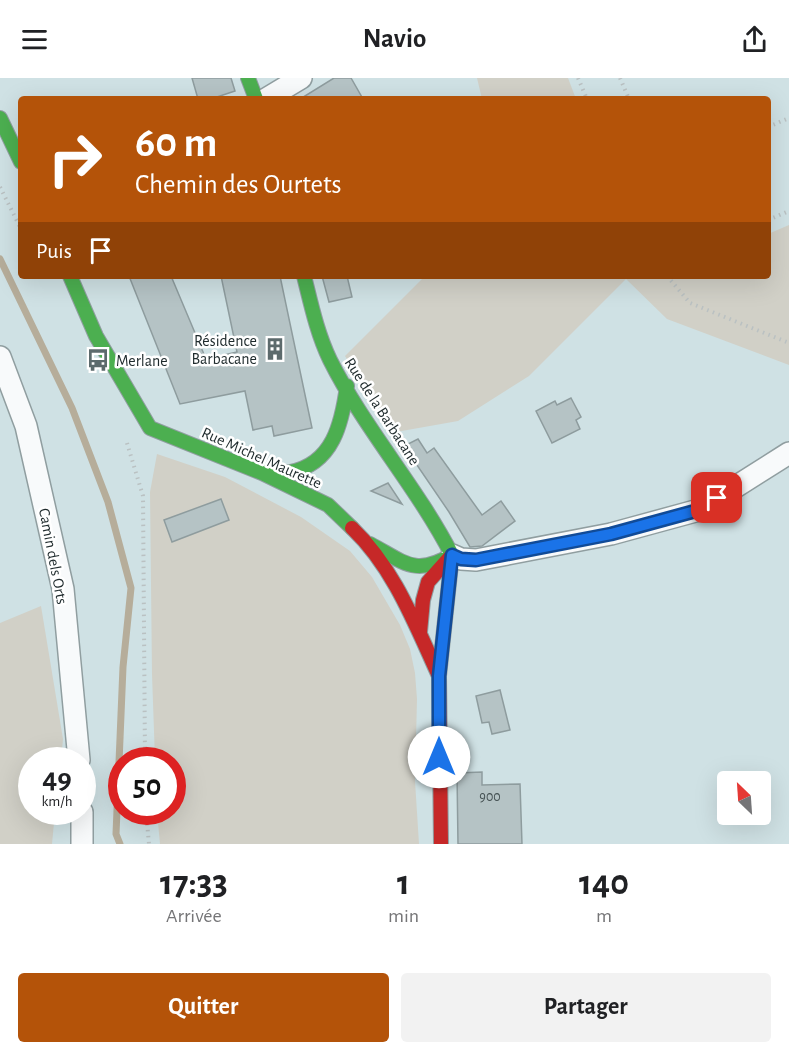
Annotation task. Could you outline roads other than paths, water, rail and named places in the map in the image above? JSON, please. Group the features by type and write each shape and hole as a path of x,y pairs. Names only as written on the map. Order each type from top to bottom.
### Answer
{"main road":[{"path":"249,78 255,96"},
{"path":"0,118 18,156"},
{"name":"Rue Michel Maurette","path":"71,279 96,336 150,428 262,472 328,505 367,542 402,595 439,676"},
{"name":"Rue de la Barbacane","path":"305,279 319,334 330,360 366,420 435,522 452,555"},
{"path":"262,472 291,472 325,456 333,444 344,415 347,386"},
{"path":"367,542 417,567 431,566 452,555"},
{"path":"420,632 423,600 428,582 452,555"},
{"path":"441,844 439,676 452,555"}],"street":[{"path":"271,96 301,78"},
{"name":"Camin dels Orts","path":"0,357 26,426 63,589 78,747"},
{"path":"452,555 461,559 476,560 611,534 699,510 789,453"},
{"path":"82,825 82,844"}],"waterway":[{"path":"0,259 72,408 108,502 131,588 123,667 116,834 120,844"}],"place":[{"name":"Résidence Barbacane","path":"275,349"},
{"name":"Merlane","path":"98,360"}]}
